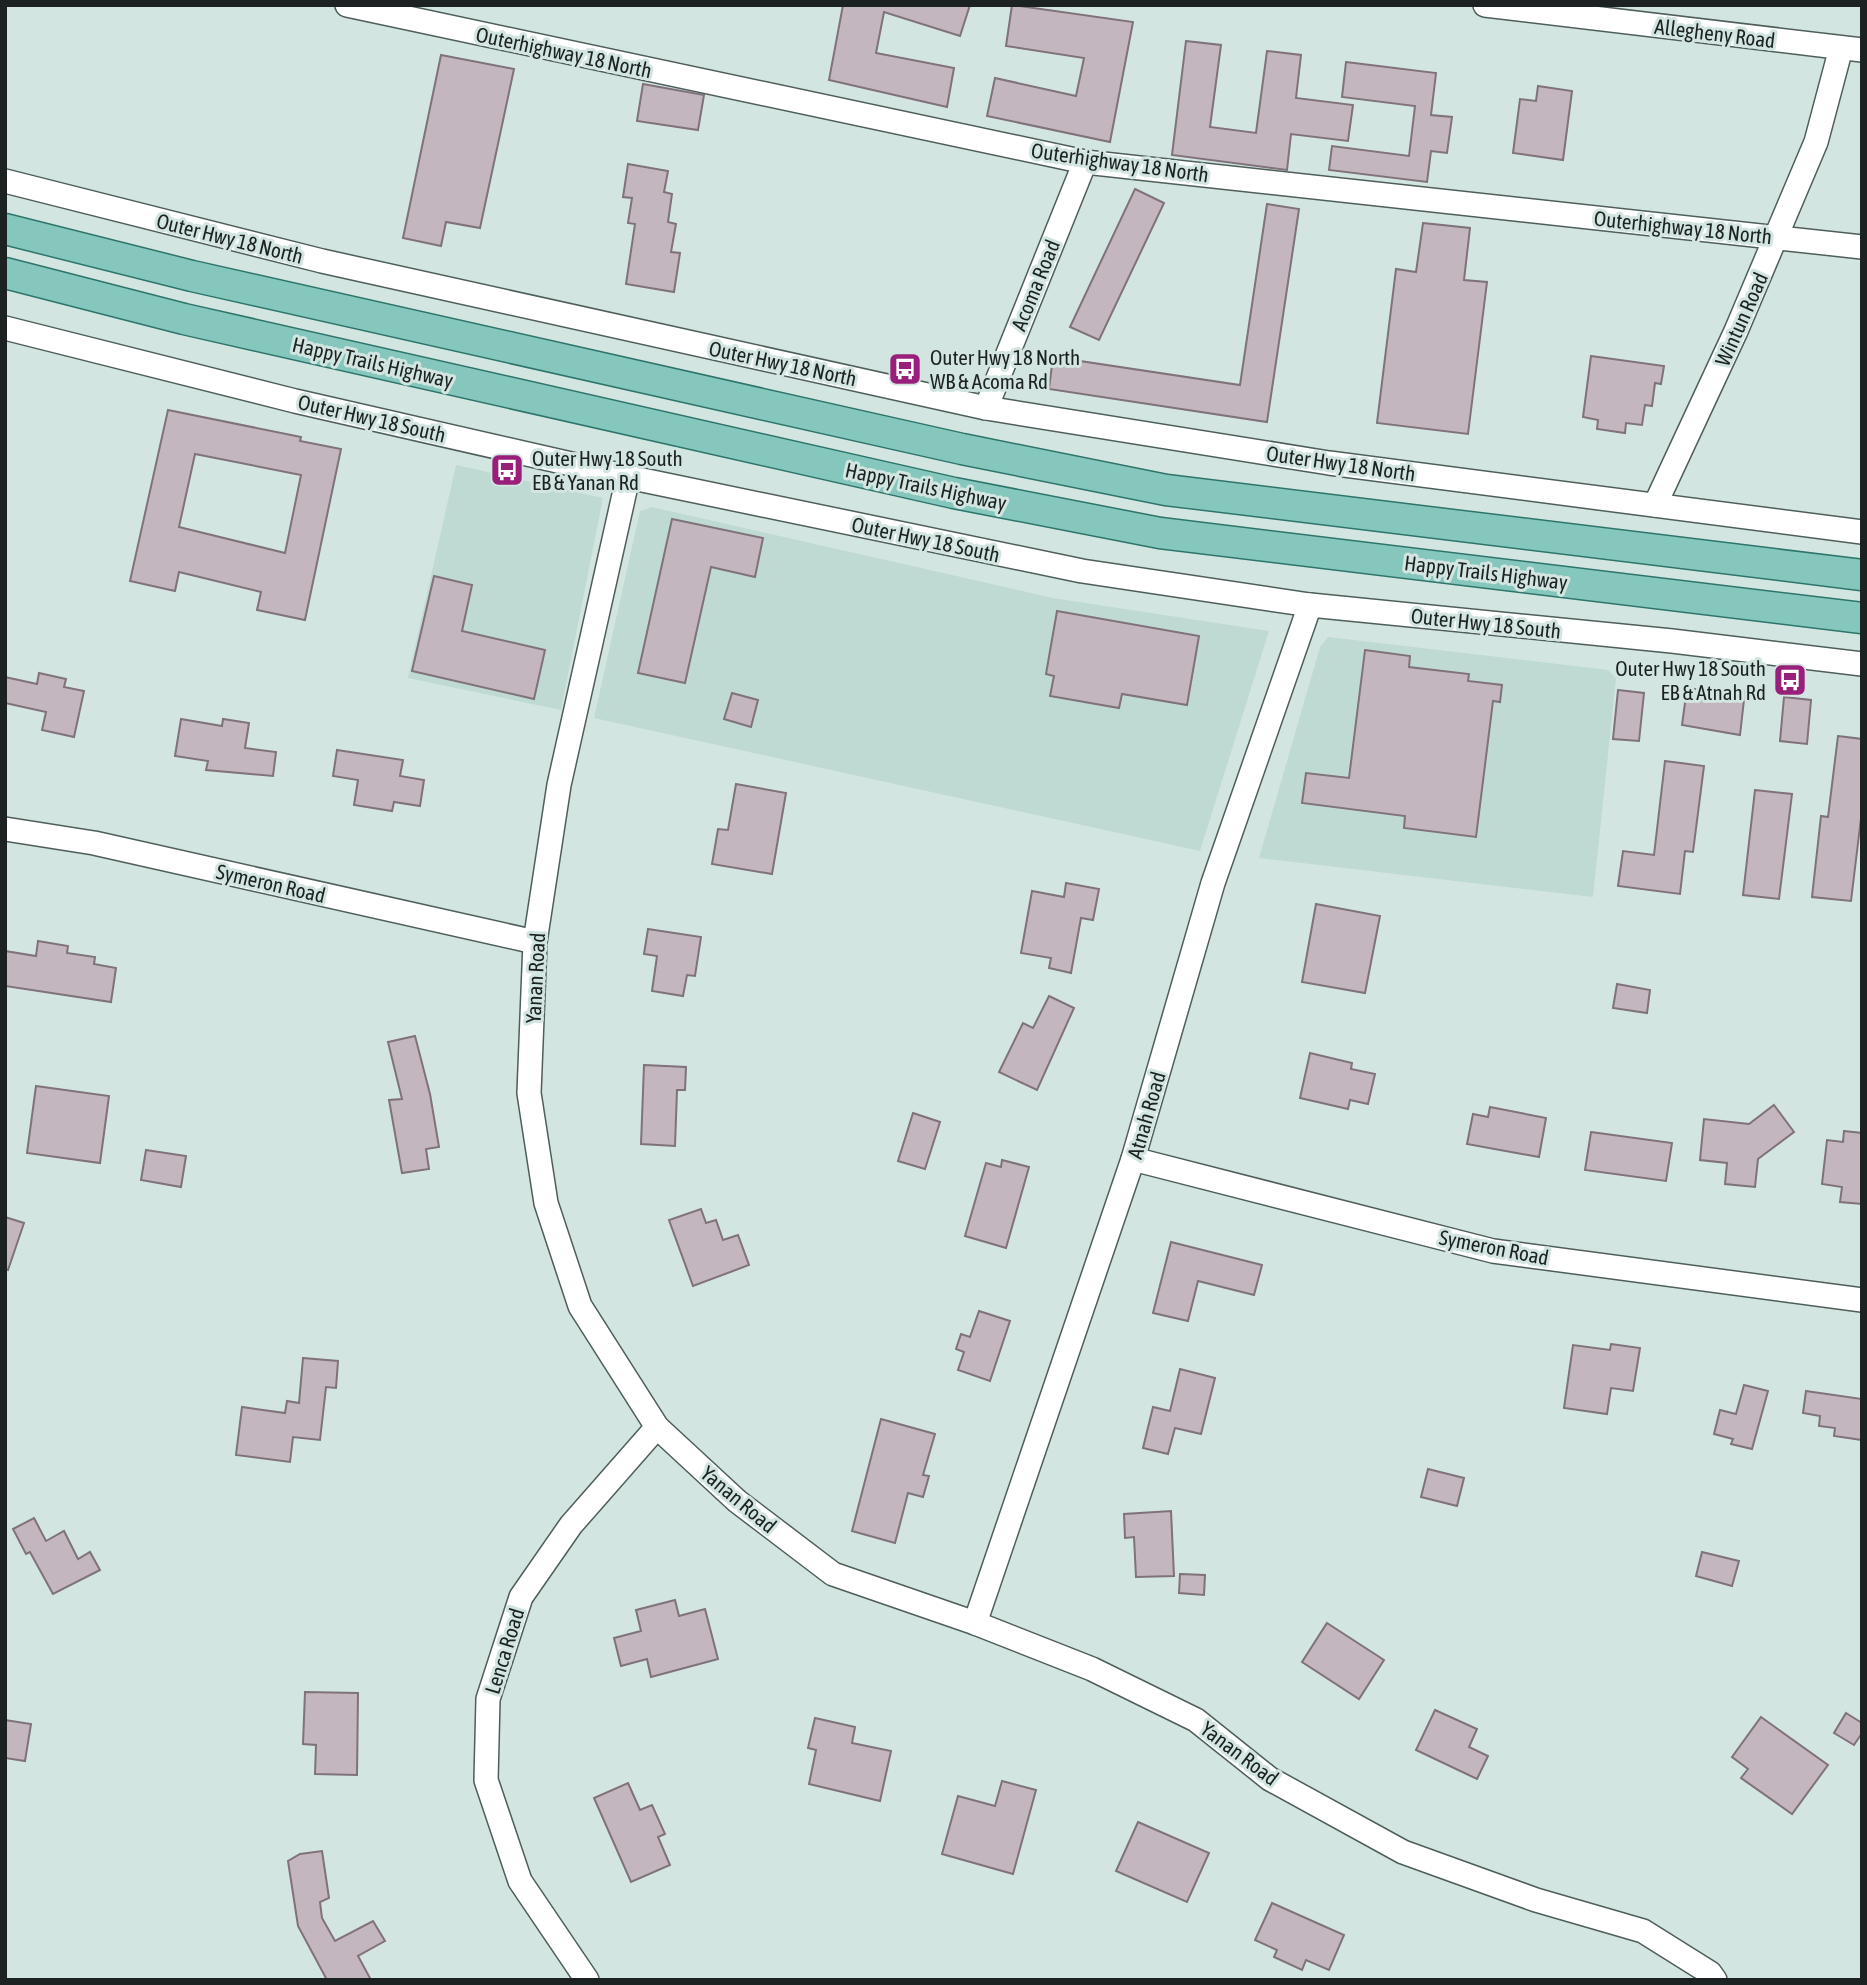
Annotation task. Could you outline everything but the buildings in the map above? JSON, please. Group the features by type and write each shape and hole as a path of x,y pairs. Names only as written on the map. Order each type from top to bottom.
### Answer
{"main road":[{"name":"Happy Trails Highway","path":"5,229 259,291 962,449 1166,490 1862,575"},
{"name":"Happy Trails Highway","path":"5,273 224,328 954,493 1160,533 1862,618"}],"street":[{"name":"Outerhighway 18 North","path":"347,5 1085,162 1862,247"},
{"name":"Allegheny Road","path":"1485,5 1851,49"},
{"name":"Wintun Road","path":"1655,505 1777,237 1851,49"},
{"name":"Acoma Road","path":"986,408 1085,162"},
{"name":"Outer Hwy 18 North","path":"5,181 336,264 986,408 1329,463 1862,532"},
{"name":"Outer Hwy 18 South","path":"5,328 295,401 628,477 1082,571 1310,605 1672,641 1862,664"},
{"name":"Yanan Road","path":"628,477 559,785 535,942 529,1093 546,1203 580,1306 657,1427 737,1502 834,1574 975,1623 1092,1669 1196,1720 1270,1779 1403,1852 1536,1900 1643,1931 1710,1973 1715,1980"},
{"name":"Atnah Road","path":"975,1623 1133,1159 1213,883 1310,605"},
{"name":"Symeron Road","path":"5,829 94,843 535,942"},
{"name":"Symeron Road","path":"1133,1159 1493,1251 1862,1300"},
{"name":"Lenca Road","path":"587,1980 520,1881 486,1780 488,1699 521,1597 571,1525 657,1427"}],"shaded area":[{"path":"456,465 603,498 561,710 408,678"},
{"path":"652,507 1053,598 1269,631 1200,851 594,718 640,511"},
{"path":"1328,637 1608,670 1616,678 1593,897 1259,858 1320,647"}],"place":[{"name":"Outer Hwy 18 North WB & Acoma Rd","path":"905,369"},
{"name":"Outer Hwy 18 South EB & Yanan Rd","path":"507,470"},
{"name":"Outer Hwy 18 South EB & Atnah Rd","path":"1790,680"}]}
